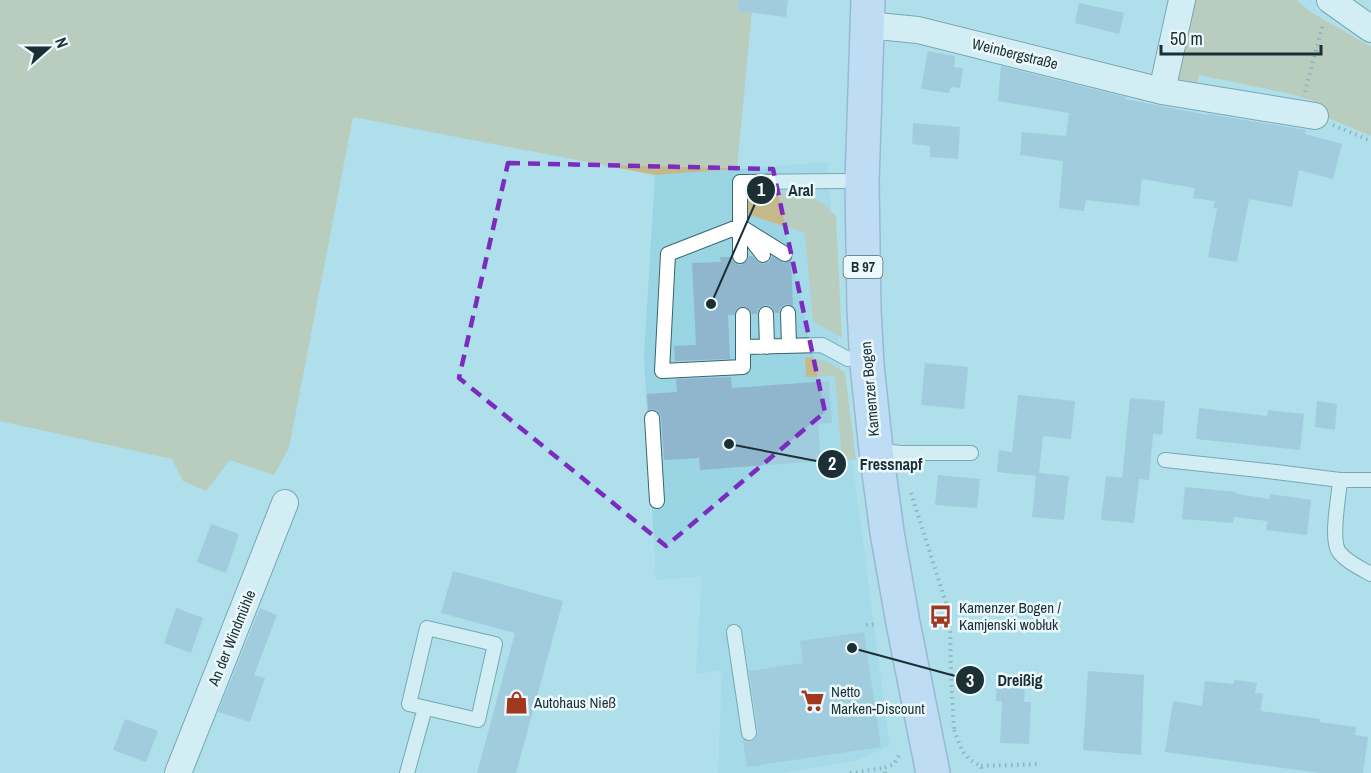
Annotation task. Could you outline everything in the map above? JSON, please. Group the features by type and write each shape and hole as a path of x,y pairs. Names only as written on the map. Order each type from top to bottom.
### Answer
{"main road":[{"name":"Kamenzer Bogen","path":"868,13 862,182 867,364 888,452 887,532 933,773"}],"street":[{"path":"1162,91 1182,0"},
{"path":"1331,0 1371,29"},
{"name":"Weinbergstraße","path":"868,13 918,30 1162,91 1307,115"},
{"name":"An der Windmühle","path":"178,773 285,503"}],"lane":[{"path":"740,256 740,182 843,182"},
{"path":"740,226 785,254"},
{"path":"740,226 763,255"},
{"path":"740,226 668,254 662,371 743,368 742,315"},
{"path":"788,313 789,346"},
{"path":"766,314 767,347"},
{"path":"744,348 822,345 848,359"},
{"path":"652,418 657,501"},
{"path":"888,452 971,453"},
{"path":"1165,460 1340,480 1371,480"},
{"path":"1340,480 1335,537 1338,550 1346,559 1371,574"},
{"path":"427,628 495,644 478,720 426,708 409,704 427,628"},
{"path":"734,632 749,733"},
{"path":"407,773 426,708"}],"path":[{"path":"1331,0 1324,20 1307,115 1371,141"},
{"path":"888,452 915,510 946,603 950,624 954,730"},
{"path":"981,766 1038,764"},
{"path":"850,773 884,768"}],"highlighted area":[{"path":"508,163 773,169 825,412 666,546 459,378"}],"shaded area":[{"path":"0,0 753,0 737,169 655,175 353,117 289,448 274,475 230,460 206,491 183,481 172,459 0,421"},
{"path":"1191,0 1296,0 1311,12 1371,47 1371,136 1321,115 1320,103 1291,94 1199,75 1196,90 1175,81"},
{"path":"828,162 840,369 889,746 857,760 782,773 718,773 722,670 696,674 702,576 656,580 644,356 655,175"},
{"path":"757,193 807,194 825,205 836,216 842,338 813,321 805,233 750,215 746,211 746,205"},
{"path":"805,357 826,362 845,373 856,460 842,459 835,376 806,377"}],"building":[{"path":"738,0 788,0 786,17 738,11"},
{"path":"1079,3 1124,13 1119,34 1075,23"},
{"path":"928,51 955,56 954,67 963,68 960,88 951,87 949,93 921,89"},
{"path":"1001,66 1126,97 1125,99 1306,130 1305,134 1342,144 1333,179 1299,170 1292,207 1249,199 1237,262 1208,257 1217,208 1213,208 1215,201 1193,198 1195,188 1142,179 1139,206 1086,200 1084,211 1059,208 1063,161 1020,155 1022,132 1066,136 1069,113 998,101"},
{"path":"913,123 960,127 958,159 930,157 930,146 912,144"},
{"path":"749,256 764,264 769,262 772,256 784,263 791,260 793,306 784,305 780,308 779,313 775,313 771,306 765,305 758,309 757,314 752,314 747,307 739,307 734,315 728,315 730,359 675,361 674,346 696,345 692,263 721,262 720,257 731,257 735,263 741,265 747,261"},
{"path":"925,363 968,367 964,409 921,405"},
{"path":"731,377 732,388 829,381 832,423 818,424 821,461 700,470 699,458 664,460 661,417 657,410 648,410 647,394 677,392 676,379"},
{"path":"1018,395 1075,401 1071,439 1043,436 1039,473 1069,476 1064,520 1032,517 1036,476 997,472 999,450 1012,452"},
{"path":"1130,398 1165,401 1162,435 1153,434 1149,480 1139,479 1134,523 1101,520 1106,476 1122,478"},
{"path":"1317,401 1337,404 1335,430 1315,427"},
{"path":"1199,408 1267,416 1268,410 1304,414 1300,450 1196,439"},
{"path":"938,475 980,479 977,508 935,505"},
{"path":"1185,487 1236,492 1236,494 1270,499 1270,494 1311,500 1307,535 1266,530 1267,521 1234,517 1233,523 1182,519"},
{"path":"211,524 239,534 226,573 197,562"},
{"name":"Autohaus Nieß","path":"453,571 563,601 516,773 477,773 515,633 441,613"},
{"path":"176,608 203,618 191,653 164,643"},
{"path":"260,608 277,615 254,675 265,678 250,722 218,712"},
{"name":"Netto Marken-Discount","path":"864,632 881,747 747,767 743,740 750,742 754,740 758,732 749,671 803,663 800,641"},
{"path":"1088,671 1144,675 1141,755 1083,750"},
{"path":"997,677 1025,679 1024,702 1031,702 1029,744 1000,743 1002,701 996,701"},
{"path":"1234,680 1257,683 1255,693 1263,694 1261,711 1320,719 1320,722 1356,727 1355,735 1368,737 1363,773 1320,773 1165,752 1173,701 1202,706 1205,681 1234,684"},
{"path":"125,719 158,731 146,762 113,750"}],"place":[{"name":"Aral","path":"711,304"},
{"name":"Fressnapf","path":"729,444"},
{"name":"Kamenzer Bogen / Kamjenski wobłuk","path":"941,617"},
{"name":"Dreißig","path":"852,648"},
{"name":"Netto Marken-Discount","path":"813,701"},
{"name":"Autohaus Nieß","path":"516,703"}]}
